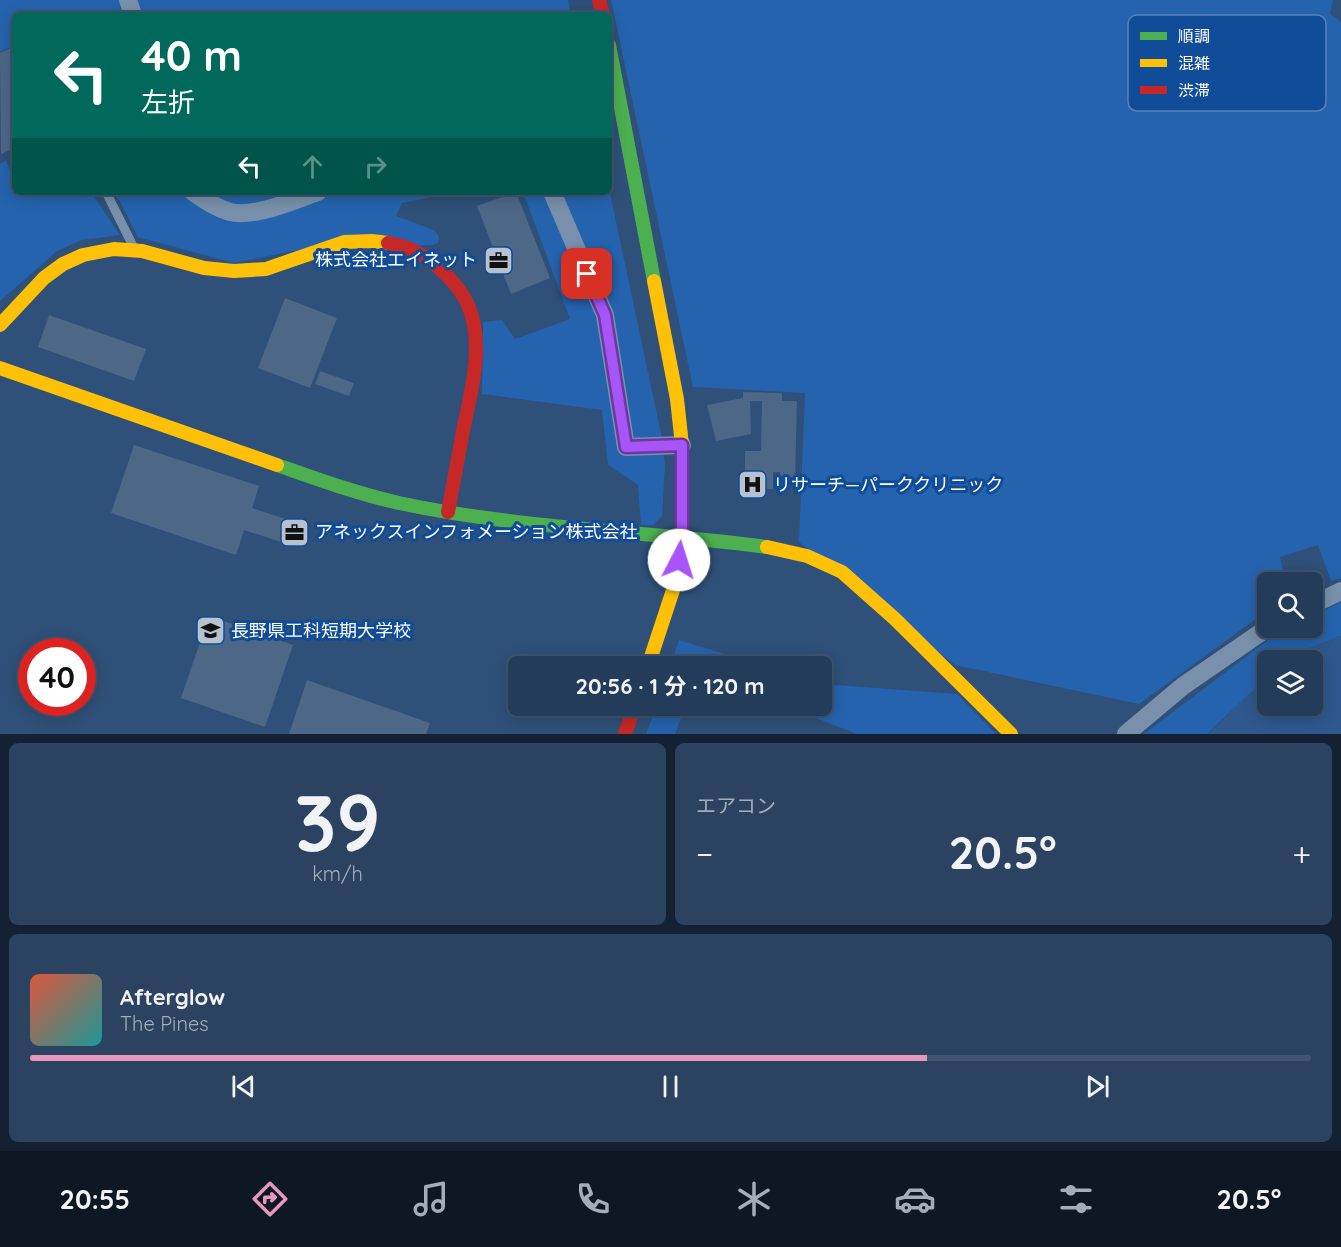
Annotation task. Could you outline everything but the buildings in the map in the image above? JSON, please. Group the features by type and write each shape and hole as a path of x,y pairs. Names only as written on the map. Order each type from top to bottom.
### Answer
{"street":[{"path":"612,61 677,399 682,445 682,538 676,581 651,656"},
{"path":"197,195 215,207 233,213 260,211 309,195"},
{"path":"553,195 605,315 626,447 682,445"},
{"path":"0,326 44,278 63,264 83,255 114,249 135,250 204,268 234,271 266,269 344,242 372,241 401,245 426,256 452,280 468,304 476,336 475,363 469,402 448,512"},
{"path":"0,368 327,483 398,502 494,519 780,549 807,556 842,572 895,619 1011,734"},
{"path":"1323,600 1341,591"},
{"path":"1126,734 1183,686 1257,635"},
{"path":"625,734 631,716"}],"lane":[{"path":"108,195 135,250"}],"shaded area":[{"path":"0,0 568,0 570,12 12,12 12,46 0,52"},
{"path":"611,0 1333,0 1330,14 1341,22 1341,578 1331,581 1318,545 1280,557 1284,572 1257,572 1257,618 1139,704 955,665 799,542 805,393 693,387"},
{"path":"6,161 12,175 12,195 93,195 120,235 82,240 57,251 0,301 0,164"},
{"path":"117,195 441,195 402,203 396,216 434,230 439,237 438,243 433,245 293,251 234,263 138,237"},
{"path":"524,195 610,195 661,433 665,465 662,516 653,525 641,525 638,485 608,465 602,410 482,394 483,322 502,320 515,339 570,319"},
{"path":"1341,602 1341,636 1307,650 1257,650 1257,688 1207,734 1144,734 1271,638 1323,638 1323,611"},
{"path":"1341,636 1341,734 1208,734 1257,688 1257,716 1323,716 1323,650 1307,650"},
{"path":"679,640 731,656 673,656"},
{"path":"832,685 957,694 996,734 857,734 810,716 832,716"},
{"path":"653,716 682,716 675,734 646,734"}],"traffic: fast":[{"path":"612,61 654,281"},
{"path":"277,465 368,495 445,512 490,519 767,547"}],"traffic: slow":[{"path":"0,325 44,278 63,264 83,255 114,249 142,251 204,268 234,271 266,269 344,242 388,243"},
{"path":"651,656 676,581 682,538 682,445 677,399 654,281"},
{"path":"0,368 277,465"},
{"path":"767,547 807,556 842,572 895,619 1011,734"}],"traffic: jam":[{"path":"599,0 602,12"},
{"path":"388,243 416,252 440,269 463,295 473,320 476,336 473,384 448,512"},
{"path":"625,734 631,716"}],"place":[{"name":"株式会社エイネット","path":"498,260"},
{"name":"リサーチ―パーククリニック","path":"752,485"},
{"name":"アネックスインフォメーション株式会社","path":"294,532"},
{"name":"長野県工科短期大学校","path":"210,631"}],"route":[{"path":"587,274 605,315 626,447 682,445 682,538 679,560"}]}
